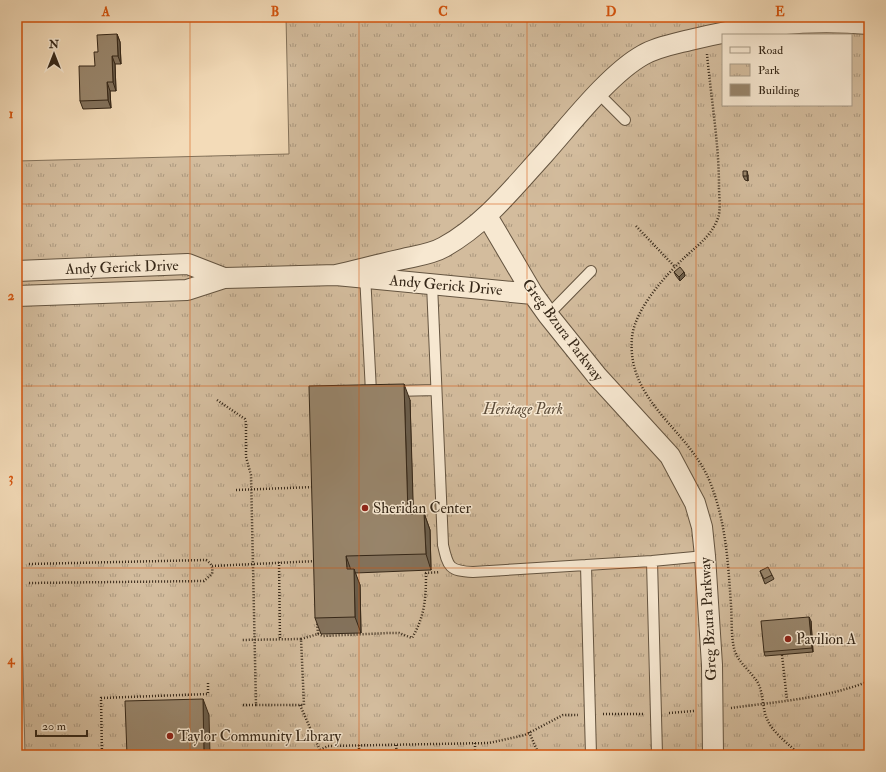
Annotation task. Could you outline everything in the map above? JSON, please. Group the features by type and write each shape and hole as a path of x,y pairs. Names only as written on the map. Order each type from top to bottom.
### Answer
{"street":[{"path":"487,216 598,93 634,61 661,48 726,32 796,22 841,22 869,24"},
{"name":"Andy Gerick Drive","path":"365,273 442,248 458,239 487,216"},
{"name":"Greg Bzura Parkway","path":"487,216 533,294 548,315 597,376 670,456 695,503 702,527 712,665 713,755"},
{"name":"Andy Gerick Drive","path":"17,271 188,264 224,278"},
{"name":"Andy Gerick Drive","path":"17,296 187,290 224,278 365,273 432,284 533,294"}],"lane":[{"path":"598,93 625,120"},
{"path":"548,315 591,271"},
{"path":"365,273 371,392 436,390"},
{"path":"432,284 443,545 447,562 451,569 459,572 473,572 652,561 704,556"},
{"path":"652,561 657,755"},
{"path":"586,565 591,755"}],"path":[{"path":"706,46 719,170 718,216 713,228 705,239 675,267 644,306 636,320 632,336 632,353 635,372 651,403 691,448 709,480 724,527 728,553 734,649 743,665 757,682 764,699 768,721 800,755"},
{"path":"636,226 675,267"},
{"path":"217,400 245,419 246,457 251,475 256,705"},
{"path":"236,490 317,487"},
{"path":"29,564 206,560 212,566 212,574 204,581 29,584"},
{"path":"315,561 315,568"},
{"path":"212,566 319,561"},
{"path":"279,562 280,640"},
{"path":"241,640 301,639 318,634 323,636 399,633 412,638 419,627 426,602 426,574 451,569"},
{"path":"317,619 318,634"},
{"path":"243,705 304,705 301,639"},
{"path":"782,655 787,700"},
{"path":"102,755 101,698 208,694 208,683"},
{"path":"300,705 322,755"},
{"path":"529,732 537,750"},
{"path":"475,744 475,755"},
{"path":"359,745 359,755"},
{"path":"396,745 397,755"}],"green space":[{"name":"Heritage Park","path":"286,17 869,17 869,755 25,755 17,408 17,161 289,154"}],"building":[{"path":"117,34 118,56 112,56 113,82 107,82 108,100 80,101 79,66 95,66 94,52 98,52 97,35"},
{"path":"743,171 747,171 747,176 743,176"},
{"path":"680,267 684,272 679,277 674,272"},
{"name":"Sheridan Center","path":"404,384 408,514 424,513 426,554 346,556 347,569 354,569 355,617 315,618 309,386"},
{"path":"768,567 772,575 764,579 760,571"},
{"name":"Pavilion A","path":"809,617 812,648 764,652 761,621"},
{"name":"Taylor Community Library","path":"203,699 204,755 127,755 125,701"},
{"path":"461,752 461,755 344,755"}],"place":[{"name":"Sheridan Center","path":"365,508"},
{"name":"Pavilion A","path":"788,639"},
{"name":"Taylor Community Library","path":"170,736"}]}
